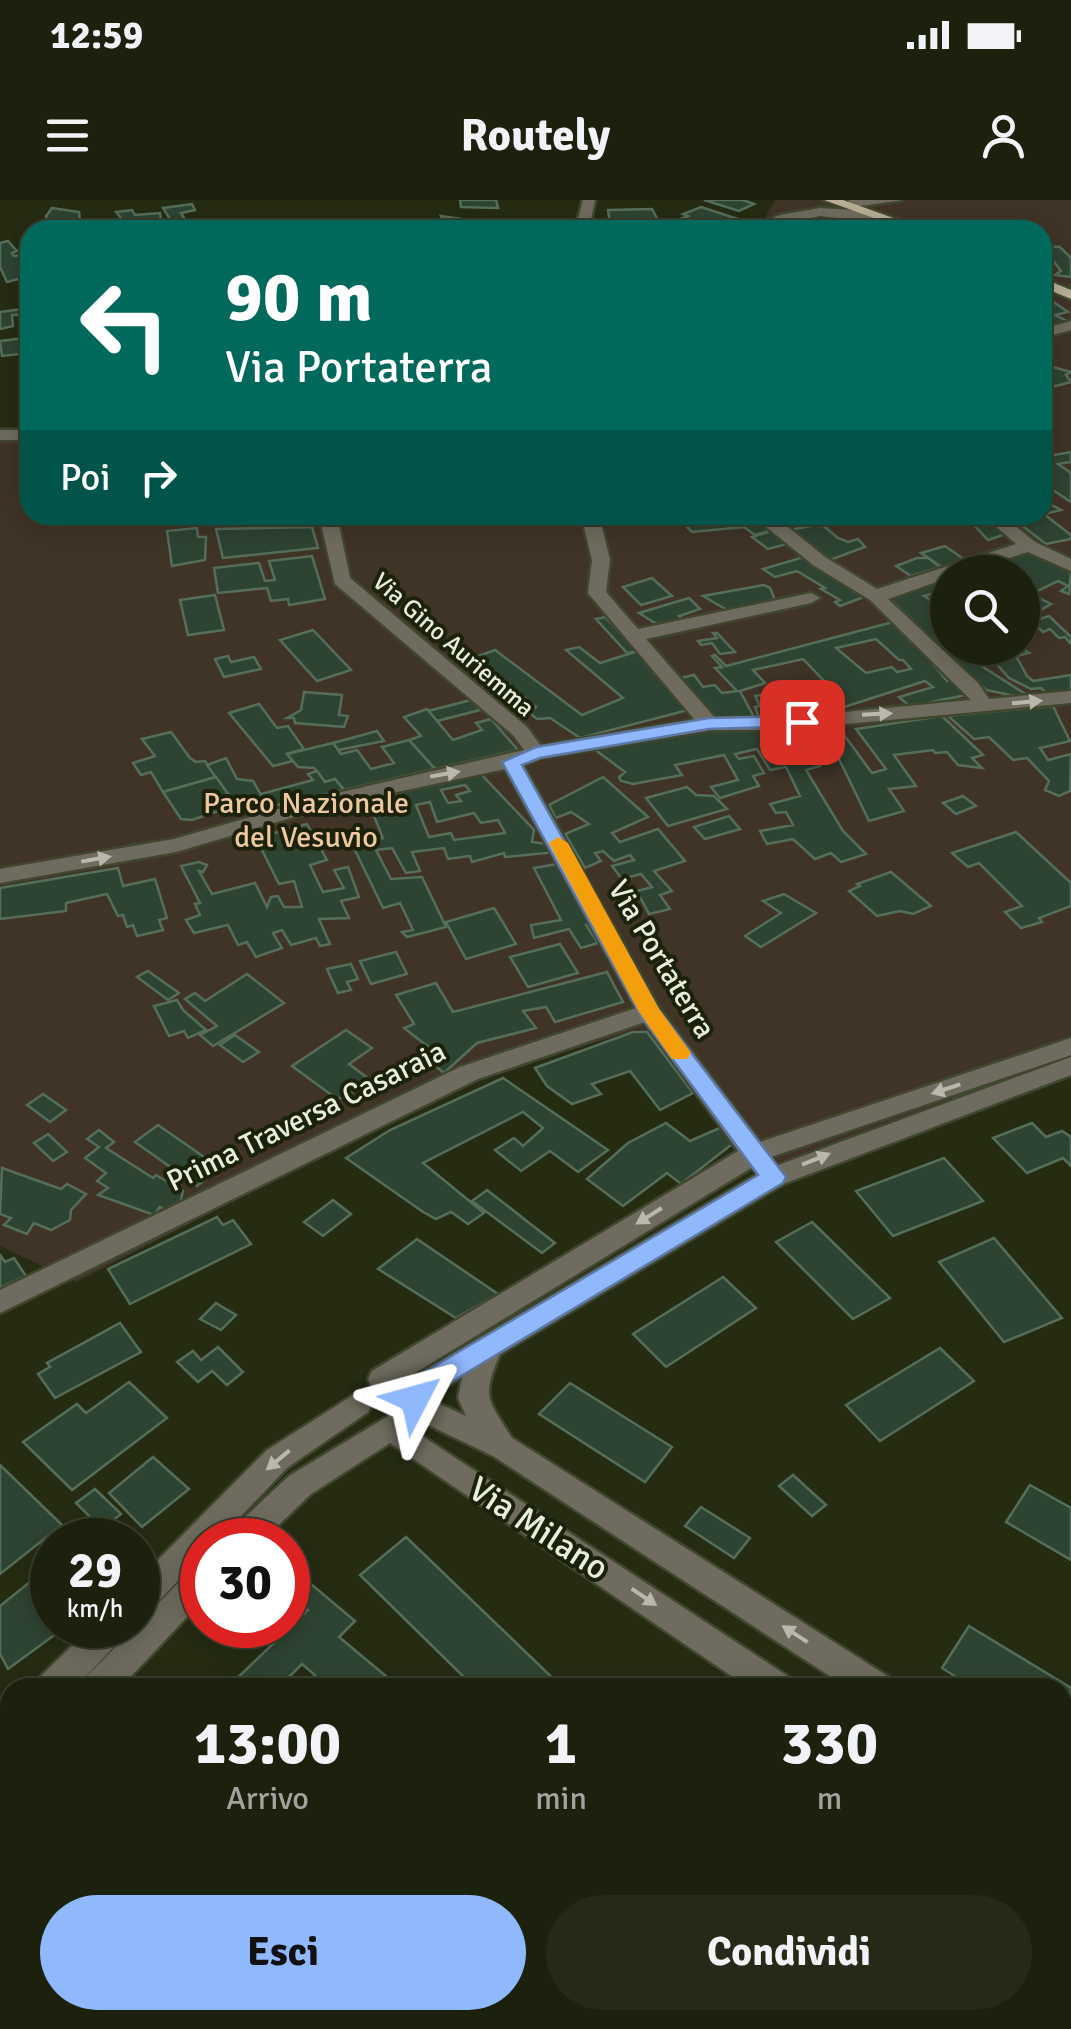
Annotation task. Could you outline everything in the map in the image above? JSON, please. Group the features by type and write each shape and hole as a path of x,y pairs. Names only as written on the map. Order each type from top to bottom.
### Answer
{"main road":[{"path":"835,202 889,219"}],"street":[{"path":"783,208 820,200"},
{"path":"800,212 835,202 898,200"},
{"path":"889,219 880,212 898,200"},
{"path":"783,208 800,212 848,211 889,219"},
{"name":"Via Gino Auriemma","path":"330,525 341,580 520,731 536,753"},
{"path":"592,525 601,560 598,594 709,724"},
{"path":"775,525 806,551 879,598 970,686 984,705"},
{"path":"1005,525 1035,549 1071,566"},
{"path":"879,598 887,590 1035,549 1071,545"},
{"path":"632,636 811,598"},
{"path":"0,876 176,845 327,801 511,762 536,753 709,724 781,724 1071,697"},
{"name":"Via Portaterra","path":"511,762 650,1012 752,1154 774,1177"},
{"name":"Prima Traversa Casaraia","path":"0,1302 469,1073 650,1012"},
{"path":"160,1579 276,1460 358,1404 362,1391 752,1154 1071,1046"},
{"path":"265,1518 300,1485 406,1420 414,1399 489,1348 774,1177 1071,1066"},
{"name":"Via Milano","path":"489,1348 470,1391 473,1407 503,1447"},
{"path":"382,1380 401,1381 414,1399"},
{"name":"Via Milano","path":"414,1399 503,1447 861,1678"},
{"path":"358,1404 367,1422 390,1427"},
{"name":"Via Milano","path":"390,1427 762,1678"},
{"path":"108,1678 180,1603"},
{"path":"62,1678 91,1648"}],"green space":[{"name":"Parco Nazionale del Vesuvio","path":"775,200 1071,200 1071,1075 785,1181 639,1029 459,1085 76,1282 0,1246 0,430 20,429 20,525 1052,525 1052,220 762,220"}],"building":[{"path":"460,200 496,200 498,208 461,207"},
{"path":"704,200 743,200 754,204 739,211"},
{"path":"192,204 195,210 181,213 185,220 170,220 163,208"},
{"path":"701,207 741,220 691,220 683,218 688,216 683,214"},
{"path":"52,208 79,212 80,220 47,220"},
{"path":"652,209 658,220 609,220 608,210"},
{"path":"116,212 160,213 161,220 122,220"},
{"path":"8,241 17,251 12,253 14,256 20,255 20,279 7,282 0,267 0,243"},
{"path":"1052,247 1060,247 1071,258 1071,277 1055,275 1061,271 1052,259"},
{"path":"1052,301 1068,312 1055,315 1067,321 1055,325"},
{"path":"20,309 20,315 12,315 13,326 0,329 0,312"},
{"path":"20,338 20,354 2,356 0,341"},
{"path":"1052,367 1071,372 1066,375 1071,382 1052,387"},
{"path":"1071,452 1071,462 1058,464 1071,473 1071,502 1052,490 1052,455"},
{"path":"1052,520 1071,535 1071,539 1046,544 1021,525 1052,525"},
{"path":"685,525 771,525 776,529 755,535 744,527 692,532"},
{"path":"780,525 812,526 787,531"},
{"path":"822,525 838,538 848,542 858,539 865,547 827,561 785,531"},
{"path":"974,525 996,525 1006,534 988,540"},
{"path":"312,527 318,548 223,558 216,529"},
{"path":"197,528 198,537 206,537 205,560 172,566 167,531"},
{"path":"774,530 791,543 768,549 752,537"},
{"path":"945,546 958,555 930,555 930,559 921,553"},
{"path":"312,556 325,599 289,605 288,599 271,601 267,588 218,593 214,568 259,563 265,581 275,580 269,561"},
{"path":"804,557 864,597 840,606 835,602 840,600 797,571 775,577 763,569"},
{"path":"917,558 930,560 930,570 911,576 896,566"},
{"path":"1040,558 1071,570 1069,594 1061,591 1068,586 1058,581 1040,590"},
{"path":"652,578 672,596 641,605 623,587"},
{"path":"930,582 930,594 924,596 930,600 930,637 889,598"},
{"path":"764,585 770,588 775,600 727,610 703,596"},
{"path":"215,595 224,630 188,635 180,600"},
{"path":"689,598 700,609 679,616 684,621 661,627 639,613"},
{"path":"1040,598 1051,604 1040,611"},
{"path":"1049,616 1071,637 1071,644 1050,629 1043,632 1040,619"},
{"path":"605,617 638,651 627,653 596,619"},
{"path":"897,621 930,665 947,681 957,680 966,695 931,702 935,705 915,711 899,697 933,687 925,681 813,717 786,696 804,691 800,686 805,682 826,683 803,659 753,670 765,683 740,691 755,719 741,729 791,731 802,741 808,740 820,766 806,770 843,831 866,854 841,862 831,853 815,859 793,839 767,844 760,831 793,825 786,812 776,813 770,804 800,796 786,767 770,770 757,749 735,754 739,759 754,756 764,773 753,776 759,786 720,798 711,787 738,780 724,755 675,765 682,775 633,784 621,781 619,777 625,772 594,749 716,729 680,678 694,675 703,687 715,685 722,693 737,691 715,668 722,667 712,656 726,666","holes":["876,639 911,669 897,672 892,667 866,673 836,648"]},
{"path":"313,630 351,670 317,681 280,640"},
{"path":"713,633 735,652 720,654 712,643 701,645 698,641 717,638"},
{"path":"579,647 600,663 638,651 692,709 580,738 550,718 537,719 530,713 536,707 476,657 495,650 582,715 623,698 566,650"},
{"path":"228,656 231,662 254,657 261,669 224,677 215,659"},
{"path":"960,665 980,665 1035,700 986,690"},
{"path":"997,665 1021,665 1033,681 1071,675 1071,694 1050,696 1041,688 1031,689 1009,678"},
{"path":"304,692 342,695 339,715 348,716 344,727 295,723 294,718 287,718 301,710"},
{"path":"766,694 797,717 759,718 755,707 760,706 755,696"},
{"path":"471,700 480,710 437,721 428,711"},
{"path":"259,704 277,728 288,726 304,749 287,754 293,761 273,766 229,713"},
{"path":"1053,706 1070,741 1040,748 1048,760 1071,754 1070,791 1059,796 1045,790 1049,781 1027,758 1013,760 989,737 974,739 948,716"},
{"path":"427,709 453,740 482,730 476,723 491,719 518,750 435,769 409,740 421,736 404,717"},
{"path":"942,716 983,755 972,758 982,768 958,765 947,752 894,755 916,786 889,789 904,811 869,821 825,730 839,728 872,773 886,769 856,729"},
{"path":"377,731 384,741 338,750 333,743"},
{"path":"171,732 190,758 205,761 216,777 163,792 151,772 141,775 133,763 155,756 142,739"},
{"path":"409,740 435,769 344,790 335,779 325,782 314,768 298,767 287,754 333,743 341,754 357,750 371,769 394,763 382,747"},
{"path":"226,758 237,779 253,781 268,807 241,812 207,765"},
{"path":"317,771 325,782 335,779 344,790 268,807 261,794 313,780 308,774"},
{"path":"480,773 534,830 532,842 554,845 557,852 505,857 504,853 472,862 470,856 448,859 444,848 412,852 420,871 406,873 392,848 376,850 391,879 422,877 446,927 407,937 402,932 413,930 400,903 383,908 352,844 383,838 367,799","holes":["465,785 470,791 456,795 461,801 448,803 441,790","430,802 437,822 474,813 481,823 498,820 505,833 454,840 451,833 429,837 416,805"]},
{"path":"216,777 236,805 192,820 181,819 163,792"},
{"path":"603,777 648,817 612,833 620,842 658,829 685,861 654,871 672,891 660,895 670,909 649,914 637,891 652,887 641,874 622,879 612,866 634,860 630,855 614,861 603,851 595,853 601,861 585,868 565,834 589,824 571,812 556,818 549,805"},
{"path":"687,787 696,795 714,796 727,809 668,826 646,798"},
{"path":"963,796 976,806 956,814 943,803"},
{"path":"729,816 740,829 705,839 694,827"},
{"path":"307,824 327,860 310,865 323,892 344,888 334,870 348,867 359,897 341,901 349,918 319,919 330,944 320,946 316,938 291,945 282,930 273,933 282,948 256,957 247,942 238,945 228,925 194,933 186,920 200,915 195,904 200,903 181,866 199,862 207,865 203,872 199,871 212,894 255,883 267,907 271,897 278,896 284,907 302,907 294,881 279,884 256,838"},
{"path":"1016,832 1071,883 1071,906 1021,928 1005,912 1022,906 979,863 968,867 952,853"},
{"path":"563,863 590,924 586,925 598,943 581,948 569,929 534,938 531,925 561,920 534,868"},
{"path":"118,868 123,886 155,879 167,918 159,920 163,930 137,936 133,925 127,927 123,915 118,916 107,894 66,903 66,911 0,919 0,888"},
{"path":"891,872 931,906 913,914 900,911 877,916 849,891 860,886 857,884"},
{"path":"784,894 816,913 761,947 745,936 781,913 763,901"},
{"path":"494,908 516,944 466,959 446,922"},
{"path":"560,944 578,973 528,987 510,957"},
{"path":"396,952 407,974 371,984 360,961"},
{"path":"351,964 358,979 347,982 351,990 338,993 327,969"},
{"path":"148,971 179,993 168,1000 137,977"},
{"path":"607,972 623,1002 555,1022 546,1007 523,1011 536,1028 477,1043 444,1073 432,1063 439,1055 404,1028 414,1024 396,995 436,983 453,1012"},
{"path":"247,974 284,1003 213,1046 200,1035 217,1026 185,999 195,993 205,1001"},
{"path":"177,1000 206,1030 188,1038 184,1031 169,1036 154,1006"},
{"path":"346,1030 372,1048 349,1064 369,1079 346,1097 337,1099 292,1066"},
{"path":"633,1032 647,1032 693,1093 660,1110 630,1071 592,1084 601,1094 572,1104 547,1086 535,1068"},
{"path":"235,1035 259,1052 243,1062 220,1045"},
{"path":"503,1078 608,1150 578,1172 550,1151 521,1171 495,1150 514,1138 523,1146 543,1128 523,1112 423,1163 484,1213 468,1224 451,1212 436,1219 423,1212 346,1158 390,1130"},
{"path":"43,1094 66,1110 50,1122 27,1105"},
{"path":"666,1123 690,1141 724,1126 736,1141 681,1184 667,1173 623,1206 587,1179 628,1143"},
{"path":"1032,1123 1046,1137 1062,1131 1071,1137 1071,1166 1063,1158 1027,1173 993,1138"},
{"path":"158,1125 220,1168 197,1186 135,1142"},
{"path":"99,1130 114,1142 106,1148 153,1178 156,1175 183,1191 180,1204 167,1211 160,1207 154,1215 98,1195 108,1188 97,1181 106,1173 85,1158 99,1147 87,1139"},
{"path":"48,1134 67,1152 53,1161 34,1143"},
{"path":"944,1158 983,1201 893,1236 856,1191"},
{"path":"2,1168 61,1189 67,1184 86,1194 71,1210 70,1220 51,1230 34,1223 27,1234 4,1225 11,1218 0,1214"},
{"path":"487,1190 555,1243 542,1253 472,1201"},
{"path":"333,1200 351,1214 323,1236 304,1222"},
{"path":"217,1217 223,1225 233,1220 251,1244 130,1304 108,1269"},
{"path":"812,1222 890,1298 853,1319 776,1242"},
{"path":"994,1238 1062,1318 1004,1342 939,1262"},
{"path":"417,1239 498,1294 456,1318 378,1269"},
{"path":"0,1255 5,1262 14,1258 26,1276 0,1288"},
{"path":"723,1277 756,1308 666,1367 633,1334"},
{"path":"216,1303 236,1315 221,1330 200,1319"},
{"path":"120,1323 141,1352 55,1398 38,1374 50,1367 47,1363"},
{"path":"218,1347 243,1372 227,1385 212,1371 198,1382 177,1362 193,1351 201,1360"},
{"path":"940,1348 974,1381 880,1441 846,1405"},
{"path":"129,1382 167,1418 72,1490 23,1442 77,1404 86,1413"},
{"path":"570,1383 672,1447 645,1482 539,1414"},
{"path":"153,1457 189,1489 153,1518 133,1518 109,1493"},
{"path":"0,1465 55,1518 30,1518 30,1550 0,1574"},
{"path":"793,1475 826,1505 812,1516 779,1486"},
{"path":"1030,1485 1071,1508 1071,1560 1006,1522"},
{"path":"95,1489 121,1514 116,1518 91,1518 76,1503"},
{"path":"701,1507 750,1538 734,1558 685,1526"},
{"path":"406,1537 553,1678 465,1678 360,1575"},
{"path":"30,1582 30,1648 37,1648 8,1669 0,1654 0,1606"},
{"path":"310,1583 355,1621 339,1637 388,1678 312,1678 315,1675 302,1664 288,1678 237,1678 269,1648 310,1648"},
{"path":"969,1626 1055,1678 958,1678 942,1668"}],"slow traffic":[{"path":"558,843 650,1012 680,1053"}],"route":[{"path":"415,1399 413,1392 774,1177 752,1154 650,1012 511,762 536,753 709,724 802,722"}]}
